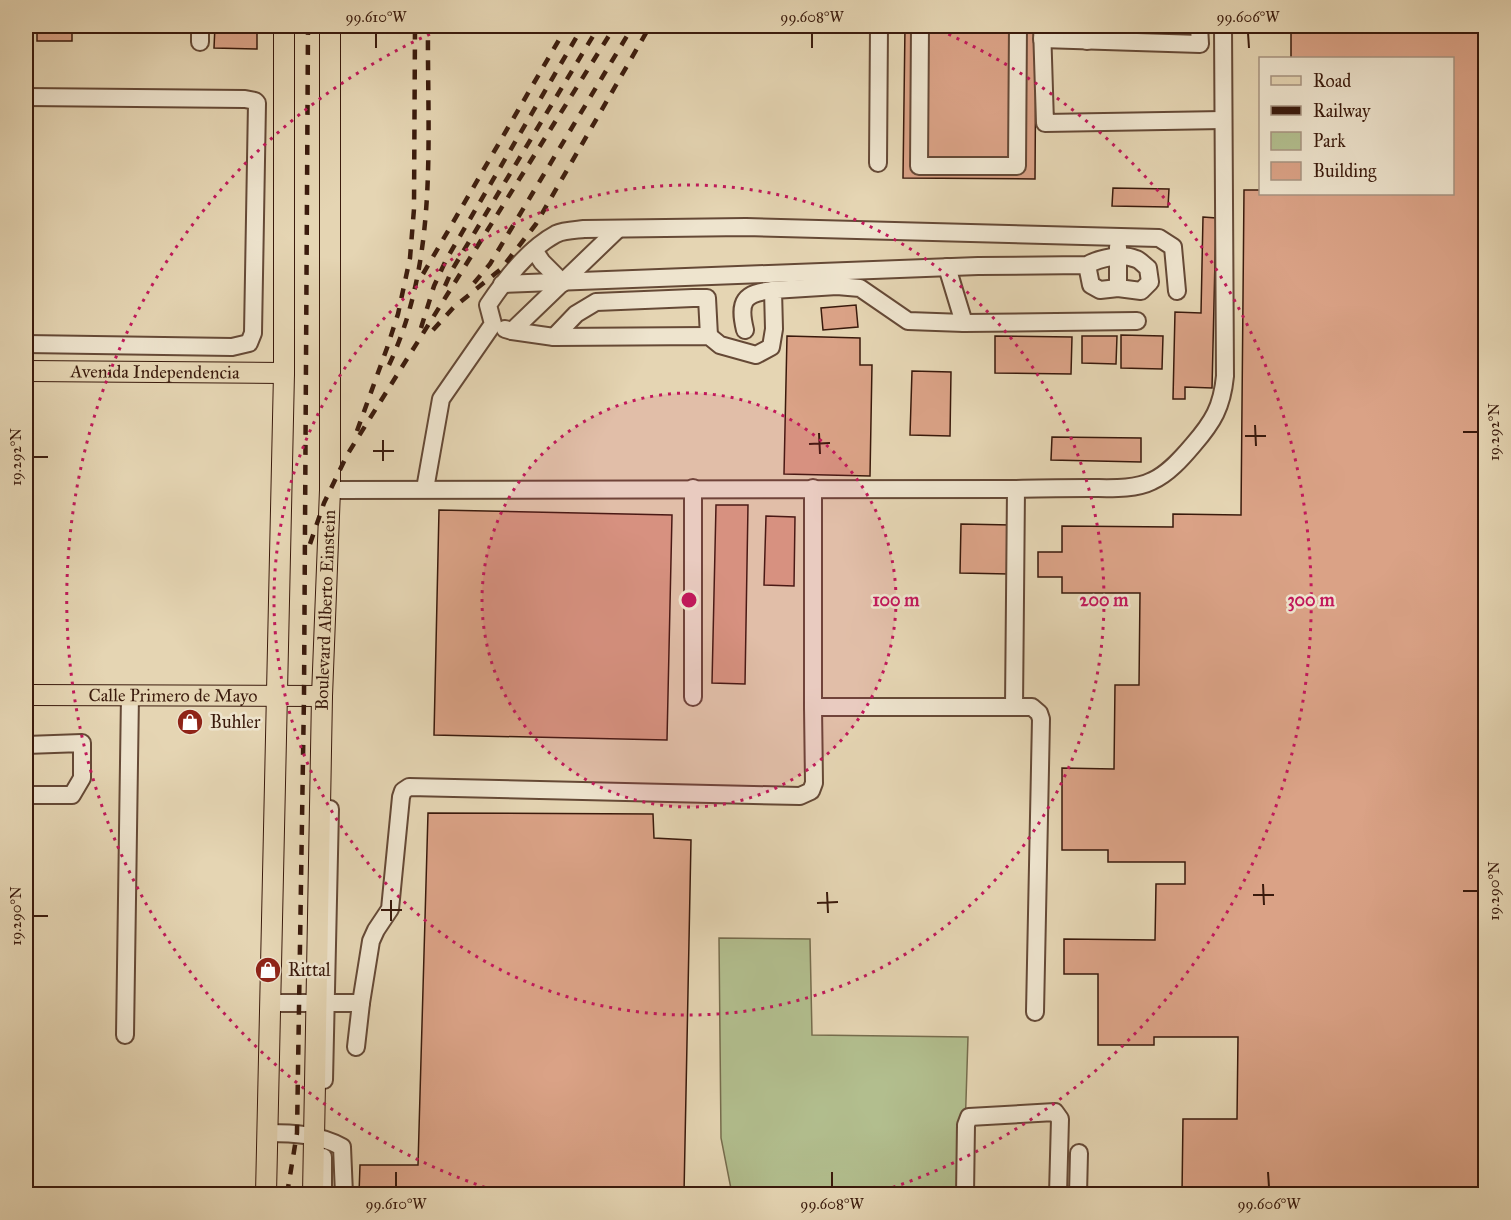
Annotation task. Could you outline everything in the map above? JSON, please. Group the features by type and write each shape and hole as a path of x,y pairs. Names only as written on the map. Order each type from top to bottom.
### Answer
{"main road":[{"path":"266,1194 284,374 284,26"},
{"name":"Boulevard Alberto Einstein","path":"313,1194 318,1138 322,1003 322,696 330,490 330,26"},
{"name":"Avenida Independencia","path":"26,371 284,374"},
{"name":"Calle Primero de Mayo","path":"26,695 322,696"}],"lane":[{"path":"878,163 879,26"},
{"path":"920,26 919,166 983,167 1017,166 1018,26"},
{"path":"1199,26 1200,44 1087,33 1042,32 1045,123 1223,120"},
{"path":"330,490 1016,489 1121,488 1148,483 1165,473 1184,456 1204,433 1218,411 1223,397 1225,376 1222,26"},
{"path":"26,97 236,99 254,100 257,103 254,333 249,343 232,347 26,344"},
{"path":"425,489 441,399 493,324 488,305 502,284 534,250 558,233 584,229 746,227 1160,238 1173,246 1177,291"},
{"path":"512,331 618,229"},
{"path":"1117,238 1118,288"},
{"path":"534,250 542,262 563,283"},
{"path":"502,284 947,267 1087,265 1098,259 1119,257 1137,259 1148,268 1150,282 1141,291 1118,288 1100,290 1091,285 1087,265"},
{"path":"947,267 964,323"},
{"path":"708,277 709,336"},
{"path":"746,351 742,306 745,298 759,291 837,286 860,288 908,321 964,323 1137,321"},
{"path":"493,324 512,331 554,337 709,336 720,345 756,355 771,346 774,329 773,290"},
{"path":"554,337 576,314 596,302 707,298"},
{"path":"745,330 751,324 759,323 774,329"},
{"path":"693,488 693,697"},
{"path":"356,1047 371,941 390,909 401,798 405,789 409,787 800,796 811,791 813,783 813,488"},
{"path":"1014,707 1016,489"},
{"path":"125,1035 130,695"},
{"path":"813,707 1032,707 1039,713 1041,719 1035,1011"},
{"path":"26,745 82,743 82,778 72,795 26,795"},
{"path":"270,1003 361,1003"},
{"path":"965,1194 966,1125 969,1117 1055,1112 1060,1119 1058,1194"},
{"path":"268,1133 297,1133 342,1146 344,1194"},
{"path":"318,1138 323,1194"},
{"path":"1078,1194 1079,1153"}],"green space":[{"path":"719,938 810,939 812,1035 968,1037 963,1194 732,1194 721,1138"}],"building":[{"path":"37,26 72,26 72,41 37,41"},
{"path":"215,26 257,26 257,49 214,48"},
{"path":"905,26 1036,26 1035,179 903,178"},
{"path":"1291,26 1486,26 1486,1194 1182,1194 1183,1119 1237,1119 1238,1037 1154,1037 1154,1045 1098,1045 1098,974 1064,974 1064,939 1155,940 1156,884 1185,884 1185,862 1108,862 1108,850 1062,850 1062,768 1114,769 1115,685 1139,685 1140,593 1062,593 1062,577 1038,577 1038,552 1062,552 1062,526 1173,527 1173,514 1241,515 1244,190 1259,190 1259,195 1454,195 1454,57 1291,57"},
{"path":"1113,188 1169,189 1168,207 1112,206"},
{"path":"1203,217 1216,218 1212,388 1185,387 1185,399 1173,399 1175,312 1201,313"},
{"path":"856,305 858,327 823,330 821,308"},
{"path":"1121,335 1163,336 1162,369 1121,368"},
{"path":"787,336 860,338 860,365 872,365 870,476 784,474"},
{"path":"995,336 1072,337 1071,374 995,373"},
{"path":"1082,336 1117,336 1116,364 1082,363"},
{"path":"912,371 951,372 950,436 910,435"},
{"path":"1052,437 1141,438 1141,462 1051,460"},
{"path":"716,505 748,505 745,684 712,683"},
{"path":"439,510 672,515 667,740 434,735"},
{"path":"766,516 795,517 794,586 764,585"},
{"path":"961,524 1011,525 1009,574 960,573"},
{"path":"428,813 653,814 654,838 691,840 684,1194 359,1194 360,1165 418,1165"}],"railway":[{"path":"287,1194 297,1133 304,696 308,26"},
{"path":"357,431 398,314 410,258 414,209 415,26"},
{"path":"389,365 405,324 416,283 423,241 427,198 428,26"},
{"path":"423,274 567,26"},
{"path":"421,328 434,286 446,260 583,26"},
{"path":"445,286 452,270 599,26"},
{"path":"310,544 324,503 347,455 615,26"},
{"path":"474,283 490,264 633,26"},
{"path":"433,330 454,307 501,269 536,224 650,26"}],"place":[{"name":"Buhler","path":"190,722"},
{"name":"Rittal","path":"268,970"}]}
